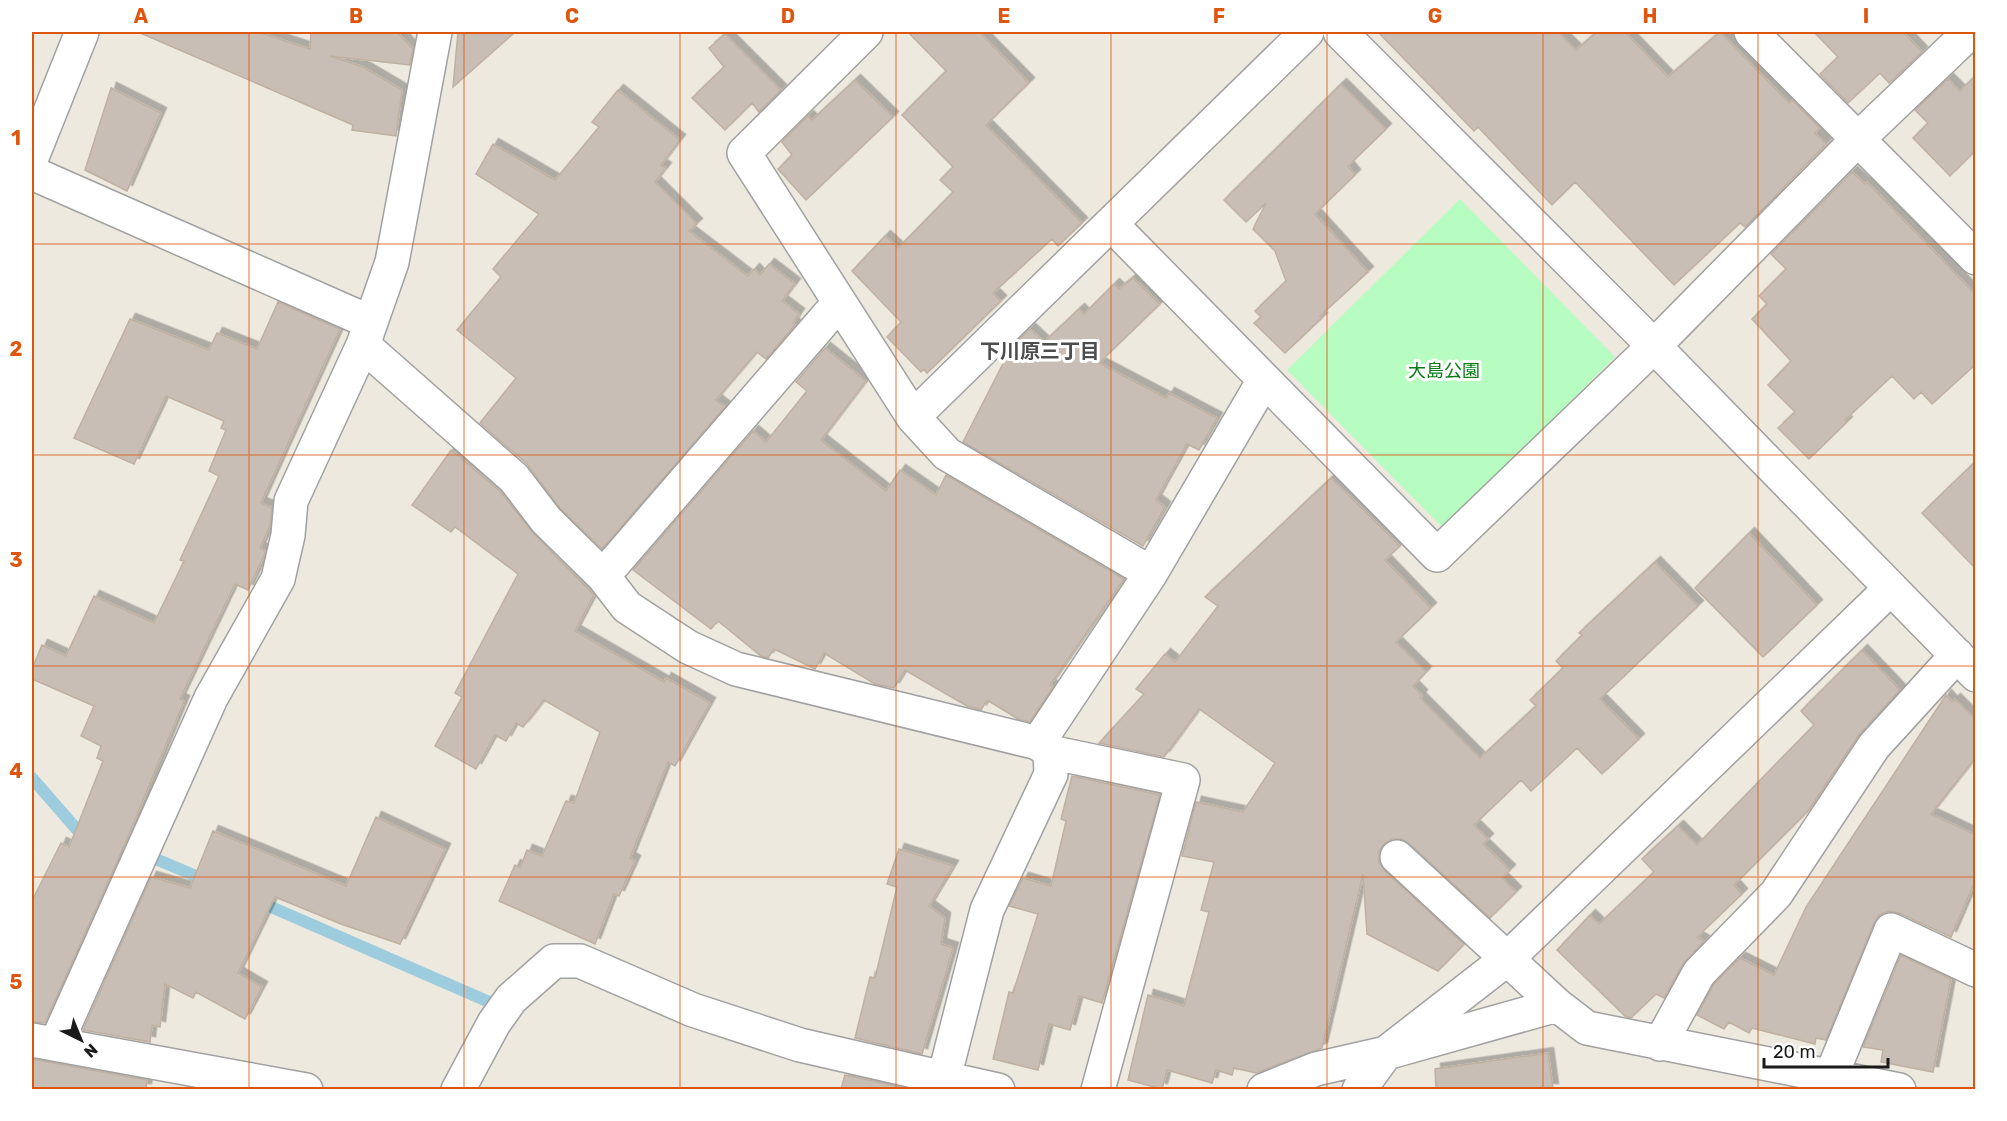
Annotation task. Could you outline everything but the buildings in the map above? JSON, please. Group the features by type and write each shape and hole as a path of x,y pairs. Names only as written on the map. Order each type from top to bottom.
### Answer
{"street":[{"path":"32,157 82,32"},
{"path":"306,1089 44,1042 211,698 278,579 288,534 291,501 366,333 392,262 435,32"},
{"path":"866,32 744,153 913,417 946,454 1151,573"},
{"path":"913,417 1307,32"},
{"path":"1340,32 1654,346 1966,665 1874,746 1776,894 1699,973 1660,1044"},
{"path":"1751,32 1976,258"},
{"path":"1111,224 1437,555 1654,346 1858,139 1970,32"},
{"path":"32,173 366,333 514,478 546,520 603,576 627,607 688,647 736,669 1044,748 1183,780 1098,1089"},
{"path":"603,576 839,303"},
{"path":"944,1078 987,910 1051,774 1044,748 1151,573 1264,380"},
{"path":"1359,1089 1386,1053 1507,959 1890,588"},
{"path":"1397,857 1557,1005 1587,1028 1899,1089"},
{"path":"1831,1076 1891,930 1976,970"},
{"path":"458,1089 494,1023 511,999 554,961 580,961 693,1010 800,1045 998,1089"},
{"path":"1264,1089 1316,1069 1386,1053 1557,1005"}],"green space":[{"name":"大島公園","path":"1460,199 1615,357 1443,528 1287,370"}],"waterway":[{"path":"32,778 86,840"},
{"path":"105,854 158,860 208,881"},
{"path":"255,900 503,1008"}],"district":[{"name":"下川原三丁目","path":"1040,351"}]}
